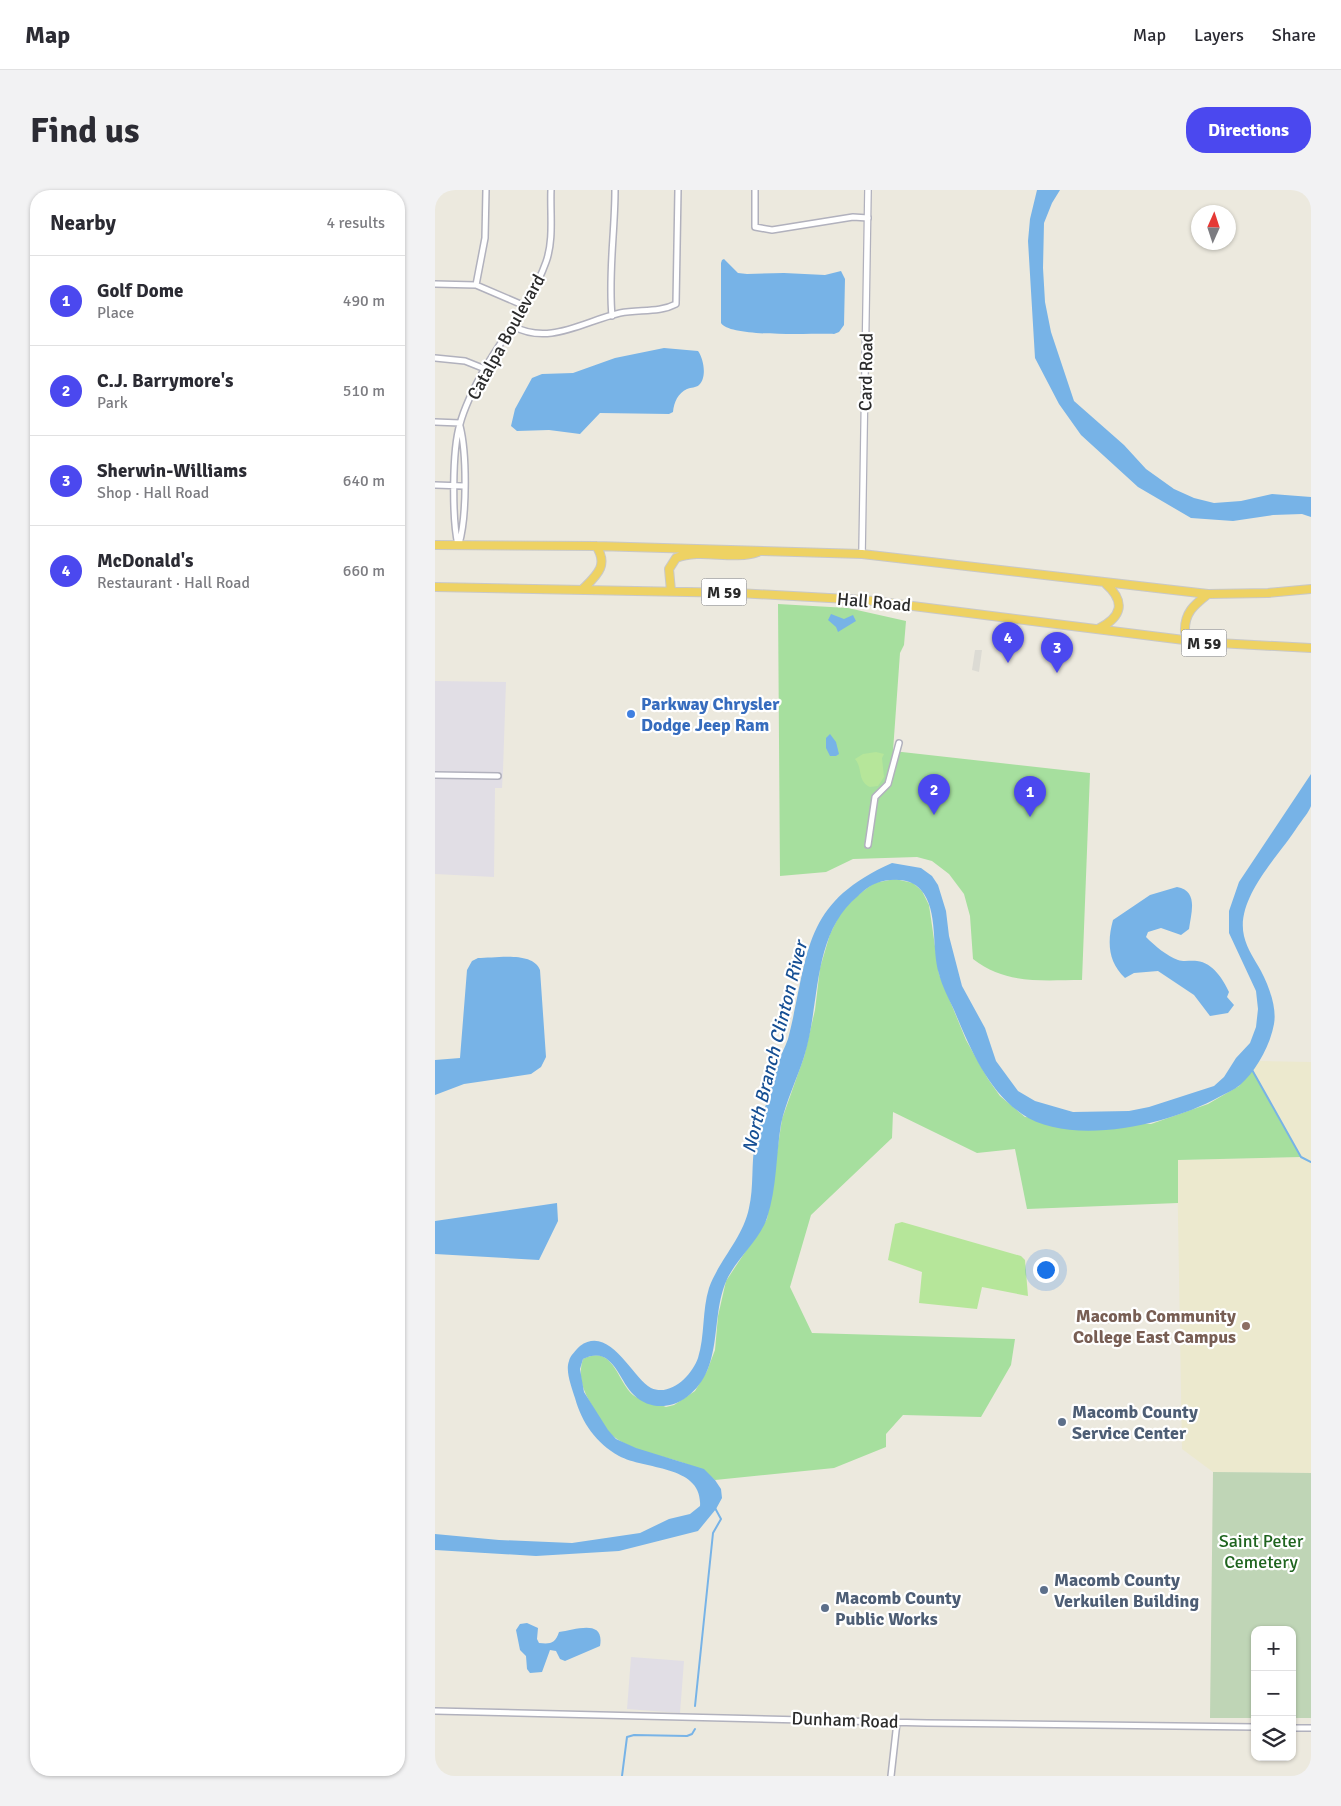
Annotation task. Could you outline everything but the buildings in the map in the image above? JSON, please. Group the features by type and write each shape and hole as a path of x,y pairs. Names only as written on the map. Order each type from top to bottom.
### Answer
{"highway":[{"path":"435,546 596,546 863,554 1106,584 1208,594 1269,593 1311,589"},
{"path":"583,589 599,573 602,565 602,558 596,546"},
{"path":"671,591 669,569 676,558 688,555 749,556 765,550"},
{"path":"1098,629 1112,620 1119,606 1117,594 1106,584"},
{"name":"Hall Road","path":"435,587 671,591 865,600 1200,642 1311,648"},
{"path":"1200,642 1188,636 1185,624 1191,608 1208,594"}],"street":[{"path":"476,285 485,238 486,190"},
{"name":"Catalpa Boulevard","path":"458,545 454,528 460,423 485,369 525,306 547,261 550,243 551,190"},
{"path":"612,316 609,283 615,234 615,190"},
{"path":"513,326 523,332 550,334 612,316 666,309 676,304 679,190"},
{"path":"755,190 755,227 772,230 853,217 868,218"},
{"name":"Card Road","path":"863,554 868,190"},
{"path":"435,284 476,285 525,306"},
{"path":"435,358 465,361 485,369"},
{"path":"435,422 460,423 464,442 463,528 458,545"},
{"path":"435,485 463,486"},
{"path":"868,845 875,797 888,784 899,743"},
{"path":"435,775 499,776"},
{"name":"Dunham Road","path":"435,1711 897,1722 1251,1727"},
{"path":"891,1776 897,1722"},
{"path":"1296,1728 1311,1728"}],"shaded area":[{"path":"975,650 982,650 979,672 972,670"},
{"path":"435,681 506,682 502,788 495,788 494,877 435,874"},
{"name":"Macomb Community College East Campus","path":"1260,1061 1311,1062 1311,1473 1213,1472 1182,1449 1177,1160 1301,1157 1252,1069"},
{"path":"631,1657 684,1661 680,1713 627,1709"}],"green space":[{"path":"778,604 848,608 906,621 904,645 900,653 893,751 1090,773 1082,980 1038,980 1012,977 986,967 973,959 970,916 964,894 949,874 932,861 917,857 853,859 826,872 780,876"},
{"path":"876,752 884,754 882,758 884,777 878,786 870,787 863,781 855,759 863,754"},
{"path":"895,879 913,883 922,891 929,905 939,974 966,1040 1000,1096 1025,1117 1151,1124 1208,1104 1239,1086 1252,1069 1301,1157 1178,1160 1178,1203 1027,1209 1015,1149 977,1153 893,1112 892,1138 811,1215 790,1287 812,1333 1015,1339 1011,1365 981,1417 903,1415 886,1434 886,1447 834,1468 715,1480 693,1466 629,1446 613,1436 595,1412 585,1392 581,1376 583,1359 593,1355 601,1356 608,1360 633,1395 666,1407 674,1405 695,1391 707,1371 715,1350 718,1316 726,1281 767,1219 782,1119 804,1057 815,1010 820,968 830,934 842,910 858,895 874,883"},
{"path":"902,1222 1021,1256 1025,1260 1028,1296 982,1287 977,1309 919,1303 922,1272 888,1260 895,1224"},
{"name":"Saint Peter Cemetery","path":"1213,1472 1311,1473 1311,1718 1296,1718 1296,1626 1251,1626 1251,1718 1210,1718"}],"water":[{"path":"1037,190 1060,190 1052,203 1044,223 1043,268 1045,302 1051,332 1074,401 1124,445 1146,469 1174,489 1194,498 1214,503 1241,501 1272,494 1311,497 1311,517 1302,514 1273,515 1233,521 1191,518 1138,487 1081,435 1059,404 1035,358 1028,241 1030,219"},
{"path":"724,259 738,273 747,274 825,275 841,271 845,279 844,325 839,332 834,334 755,333 728,328 721,323 721,263"},
{"path":"664,348 698,351 703,363 704,373 701,382 698,386 687,389 679,395 675,401 673,412 669,414 600,413 580,434 549,430 517,431 511,426 515,409 532,378 542,374 573,373 615,358"},
{"path":"831,614 844,619 853,615 856,621 838,632 836,627 828,620"},
{"path":"830,734 836,742 839,754 836,756 830,756 826,748 826,738"},
{"name":"North Branch Clinton River","path":"1311,774 1311,806 1252,892 1243,922 1245,941 1267,983 1272,997 1275,1018 1266,1049 1257,1065 1240,1085 1199,1107 1175,1116 1121,1128 1093,1131 1067,1129 1043,1124 1022,1114 989,1081 966,1039 940,979 930,908 921,890 912,883 894,880 874,884 862,892 843,912 832,930 825,950 804,1057 781,1124 775,1183 767,1218 753,1243 734,1267 725,1284 711,1361 705,1375 697,1388 684,1399 672,1405 659,1406 646,1403 634,1395 628,1389 614,1366 601,1356 583,1359 580,1369 584,1392 608,1430 616,1439 636,1448 704,1469 721,1489 722,1498 716,1509 698,1531 619,1551 536,1556 435,1550 435,1534 499,1540 572,1543 640,1533 669,1519 690,1514 700,1506 698,1493 692,1483 683,1476 619,1456 597,1439 586,1424 578,1407 569,1380 568,1365 573,1353 580,1346 591,1341 601,1342 611,1347 620,1355 651,1388 666,1390 680,1383 695,1365 700,1350 705,1305 709,1288 742,1229 749,1208 756,1137 774,1074 788,1039 806,957 814,934 824,914 840,896 862,879 892,863 921,868 932,876 938,885 946,911 949,936 962,986 985,1028 996,1061 1018,1091 1035,1101 1073,1112 1129,1111 1149,1107 1214,1086 1224,1077 1236,1058 1250,1043 1256,1027 1258,1009 1256,991 1229,933 1229,911 1239,882"},
{"path":"1177,887 1184,889 1191,898 1192,910 1189,929 1181,935 1161,928 1148,932 1146,937 1161,950 1180,961 1203,962 1213,968 1224,982 1229,992 1227,997 1234,1005 1228,1013 1210,1016 1194,995 1158,971 1134,973 1125,978 1119,972 1112,958 1110,936 1113,920 1150,895"},
{"path":"513,957 530,960 536,964 540,970 546,1057 541,1067 531,1074 464,1084 435,1095 435,1060 460,1058 467,970 472,961 478,958"},
{"path":"557,1203 558,1221 539,1260 435,1254 435,1221"},
{"path":"527,1623 538,1628 537,1639 539,1643 552,1642 556,1639 559,1632 587,1628 598,1632 600,1646 565,1661 560,1659 556,1651 550,1650 542,1672 530,1673 527,1669 526,1656 520,1650 516,1630 520,1624"}],"waterway":[{"path":"1251,1068 1301,1157 1311,1162"},
{"path":"695,1706 713,1533 721,1519 715,1508"},
{"path":"622,1776 627,1737 634,1735 687,1736 692,1734 695,1729"}],"place":[{"name":"McDonald's","path":"1008,663"},
{"name":"Sherwin-Williams","path":"1057,673"},
{"name":"Parkway Chrysler Dodge Jeep Ram","path":"631,714"},
{"name":"C.J. Barrymore's","path":"934,815"},
{"name":"Golf Dome","path":"1030,817"},
{"name":"Macomb Community College East Campus","path":"1246,1326"},
{"name":"Macomb County Service Center","path":"1062,1422"},
{"name":"Macomb County Verkuilen Building","path":"1044,1590"},
{"name":"Macomb County Public Works","path":"825,1608"}]}
